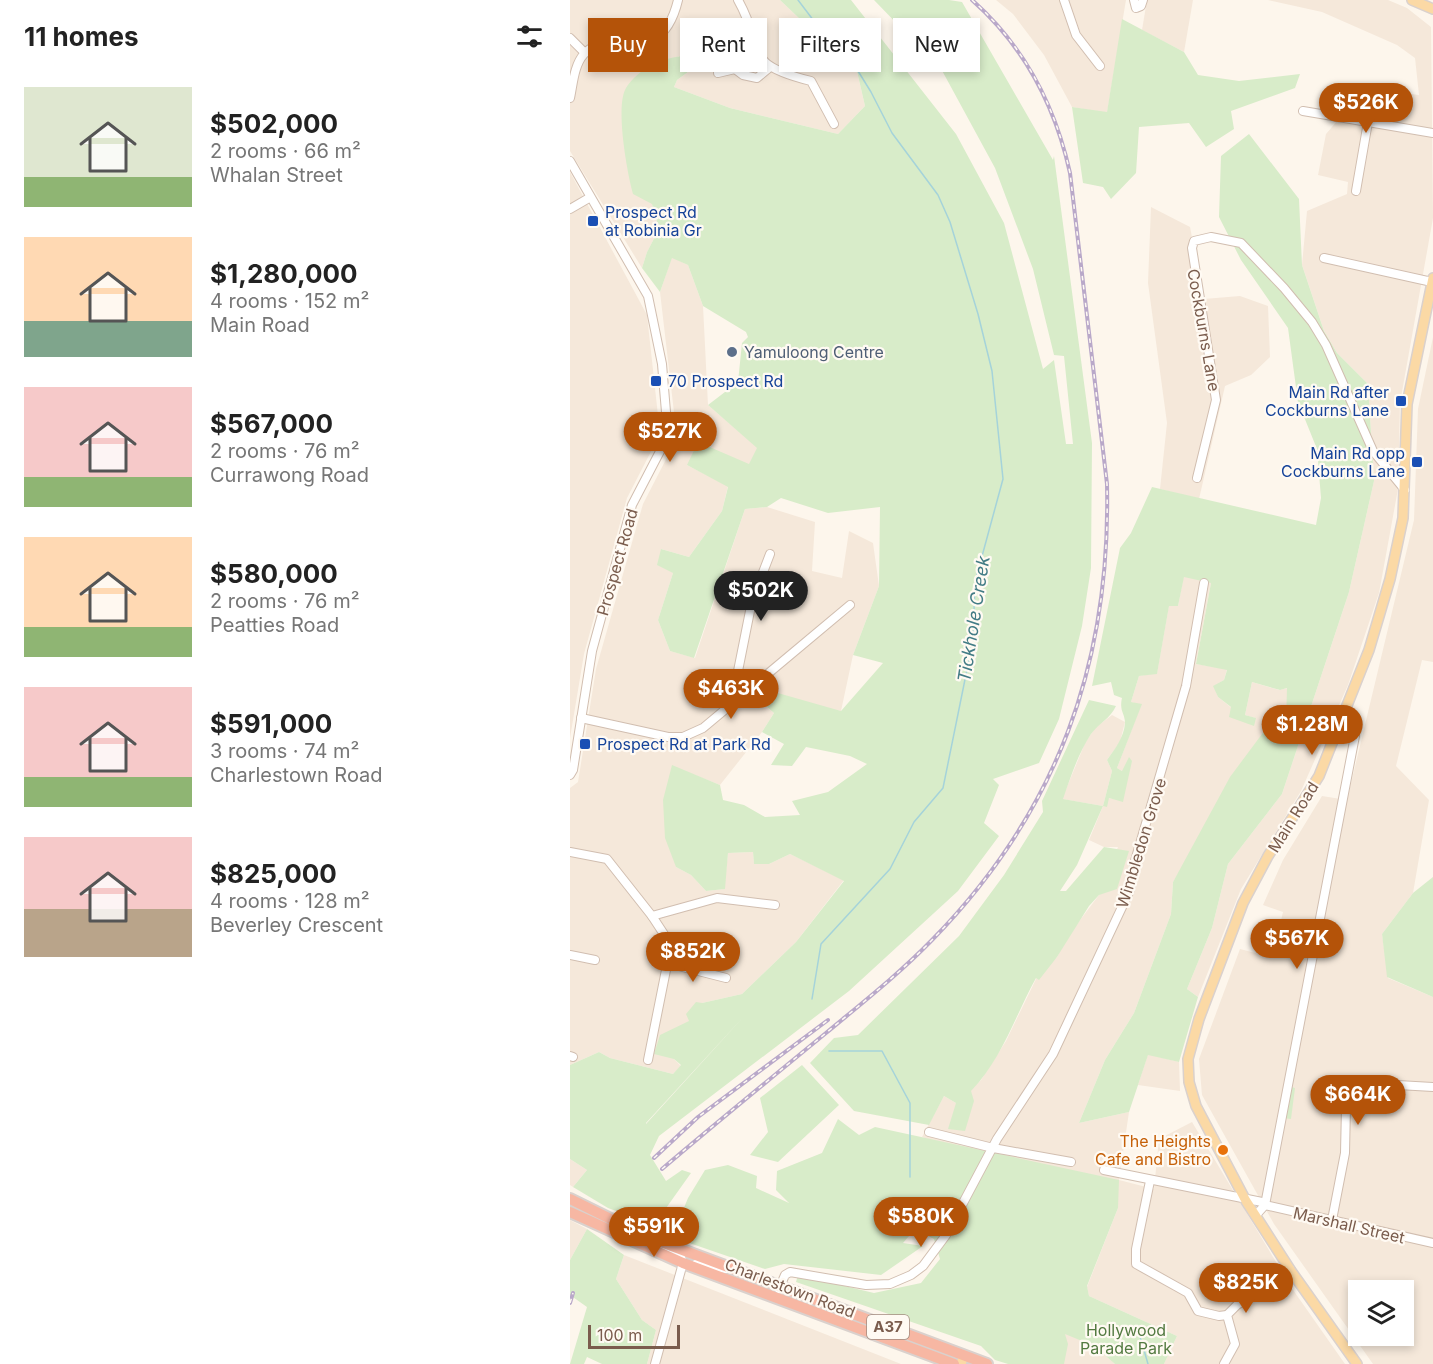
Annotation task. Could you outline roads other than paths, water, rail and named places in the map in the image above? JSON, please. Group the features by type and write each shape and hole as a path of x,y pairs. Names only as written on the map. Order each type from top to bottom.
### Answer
{"highway":[{"name":"Charlestown Road","path":"570,1199 645,1236 961,1357 987,1364"},
{"name":"Charlestown Road","path":"570,1212 683,1263 938,1361 954,1364"}],"main road":[{"path":"1412,0 1433,9"},
{"name":"Main Road","path":"1357,1364 1290,1269 1246,1201 1196,1106 1189,1082 1188,1059 1192,1041 1244,903 1268,856 1319,776 1369,650 1390,579 1403,518 1407,404 1433,280"},
{"path":"954,1364 961,1357"}],"street":[{"path":"570,98 577,67 585,53 604,44 633,45 654,38 668,25 678,0"},
{"path":"738,0 748,18"},
{"path":"1064,0 1076,35 1100,66"},
{"path":"1134,0 1136,8 1142,6 1143,0"},
{"path":"570,38 585,53"},
{"path":"767,65 769,68 811,81 834,124"},
{"path":"718,73 722,72"},
{"path":"738,72 757,78 764,72"},
{"path":"1304,111 1433,133"},
{"path":"1356,191 1368,122"},
{"name":"Prospect Road","path":"570,161 589,198 642,282 648,296 662,364 668,436 632,505 592,651 573,770 570,775"},
{"path":"570,209 589,198"},
{"name":"Cockburns Lane","path":"1197,477 1216,400 1192,248 1194,241 1211,237 1247,247 1312,322 1326,345 1373,451 1405,490"},
{"path":"1324,258 1433,280"},
{"path":"742,694 736,681 752,601 770,554"},
{"name":"Wimbledon Grove","path":"780,1286 785,1275 790,1272 866,1284 890,1284 923,1266 946,1235 993,1148 1053,1054 1130,890 1135,861 1186,686 1204,583"},
{"path":"581,718 683,737 703,728 850,605"},
{"path":"1256,1215 1265,1205 1355,736"},
{"path":"570,852 607,860 652,916 671,945 648,1060"},
{"path":"652,916 717,898 775,905"},
{"path":"570,956 595,960"},
{"path":"667,963 726,978"},
{"path":"1332,1220 1345,1153 1346,1107 1352,1090 1363,1083 1433,1087"},
{"path":"929,1132 993,1148 1071,1162"},
{"name":"Marshall Street","path":"1104,1170 1246,1201 1262,1202 1265,1205 1433,1243"},
{"path":"1150,1181 1136,1249 1136,1264 1188,1293 1198,1311 1219,1316 1227,1315 1237,1305 1290,1269"},
{"name":"Charlestown Road","path":"645,1236 660,1248 680,1256 683,1263 731,1269"},
{"path":"655,1364 683,1263"},
{"path":"776,1298 780,1286"},
{"path":"1224,1364 1235,1344 1227,1315"}],"waterway":[{"name":"Tickhole Creek","path":"798,0 817,25 845,50 871,92 892,133 938,195 950,222 978,314 992,371 1003,479 975,582 973,640 943,788 914,822 890,869 821,944 812,999"},
{"name":"Tickhole Creek","path":"829,1051 882,1051 910,1103 910,1177"},
{"path":"1139,1333 1148,1364"}],"railway":[{"path":"662,1169 919,953 976,891 1013,840 1044,786 1068,731 1087,673 1099,613 1106,550 1107,484 1070,173 1056,124 1035,79 1008,37 972,0"},
{"path":"654,1158 698,1117 828,1020"},
{"path":"570,1303 573,1293"}],"place":[{"name":"Prospect Rd at Robinia Gr","path":"593,221"},
{"name":"Yamuloong Centre","path":"732,352"},
{"name":"70 Prospect Rd","path":"656,381"},
{"name":"Main Rd after Cockburns Lane","path":"1401,401"},
{"name":"Main Rd opp Cockburns Lane","path":"1417,462"},
{"name":"Prospect Rd at Park Rd","path":"585,744"},
{"name":"The Heights Cafe and Bistro","path":"1223,1150"}],"park label":[{"name":"Hollywood Parade Park","path":"1126,1339"}]}
